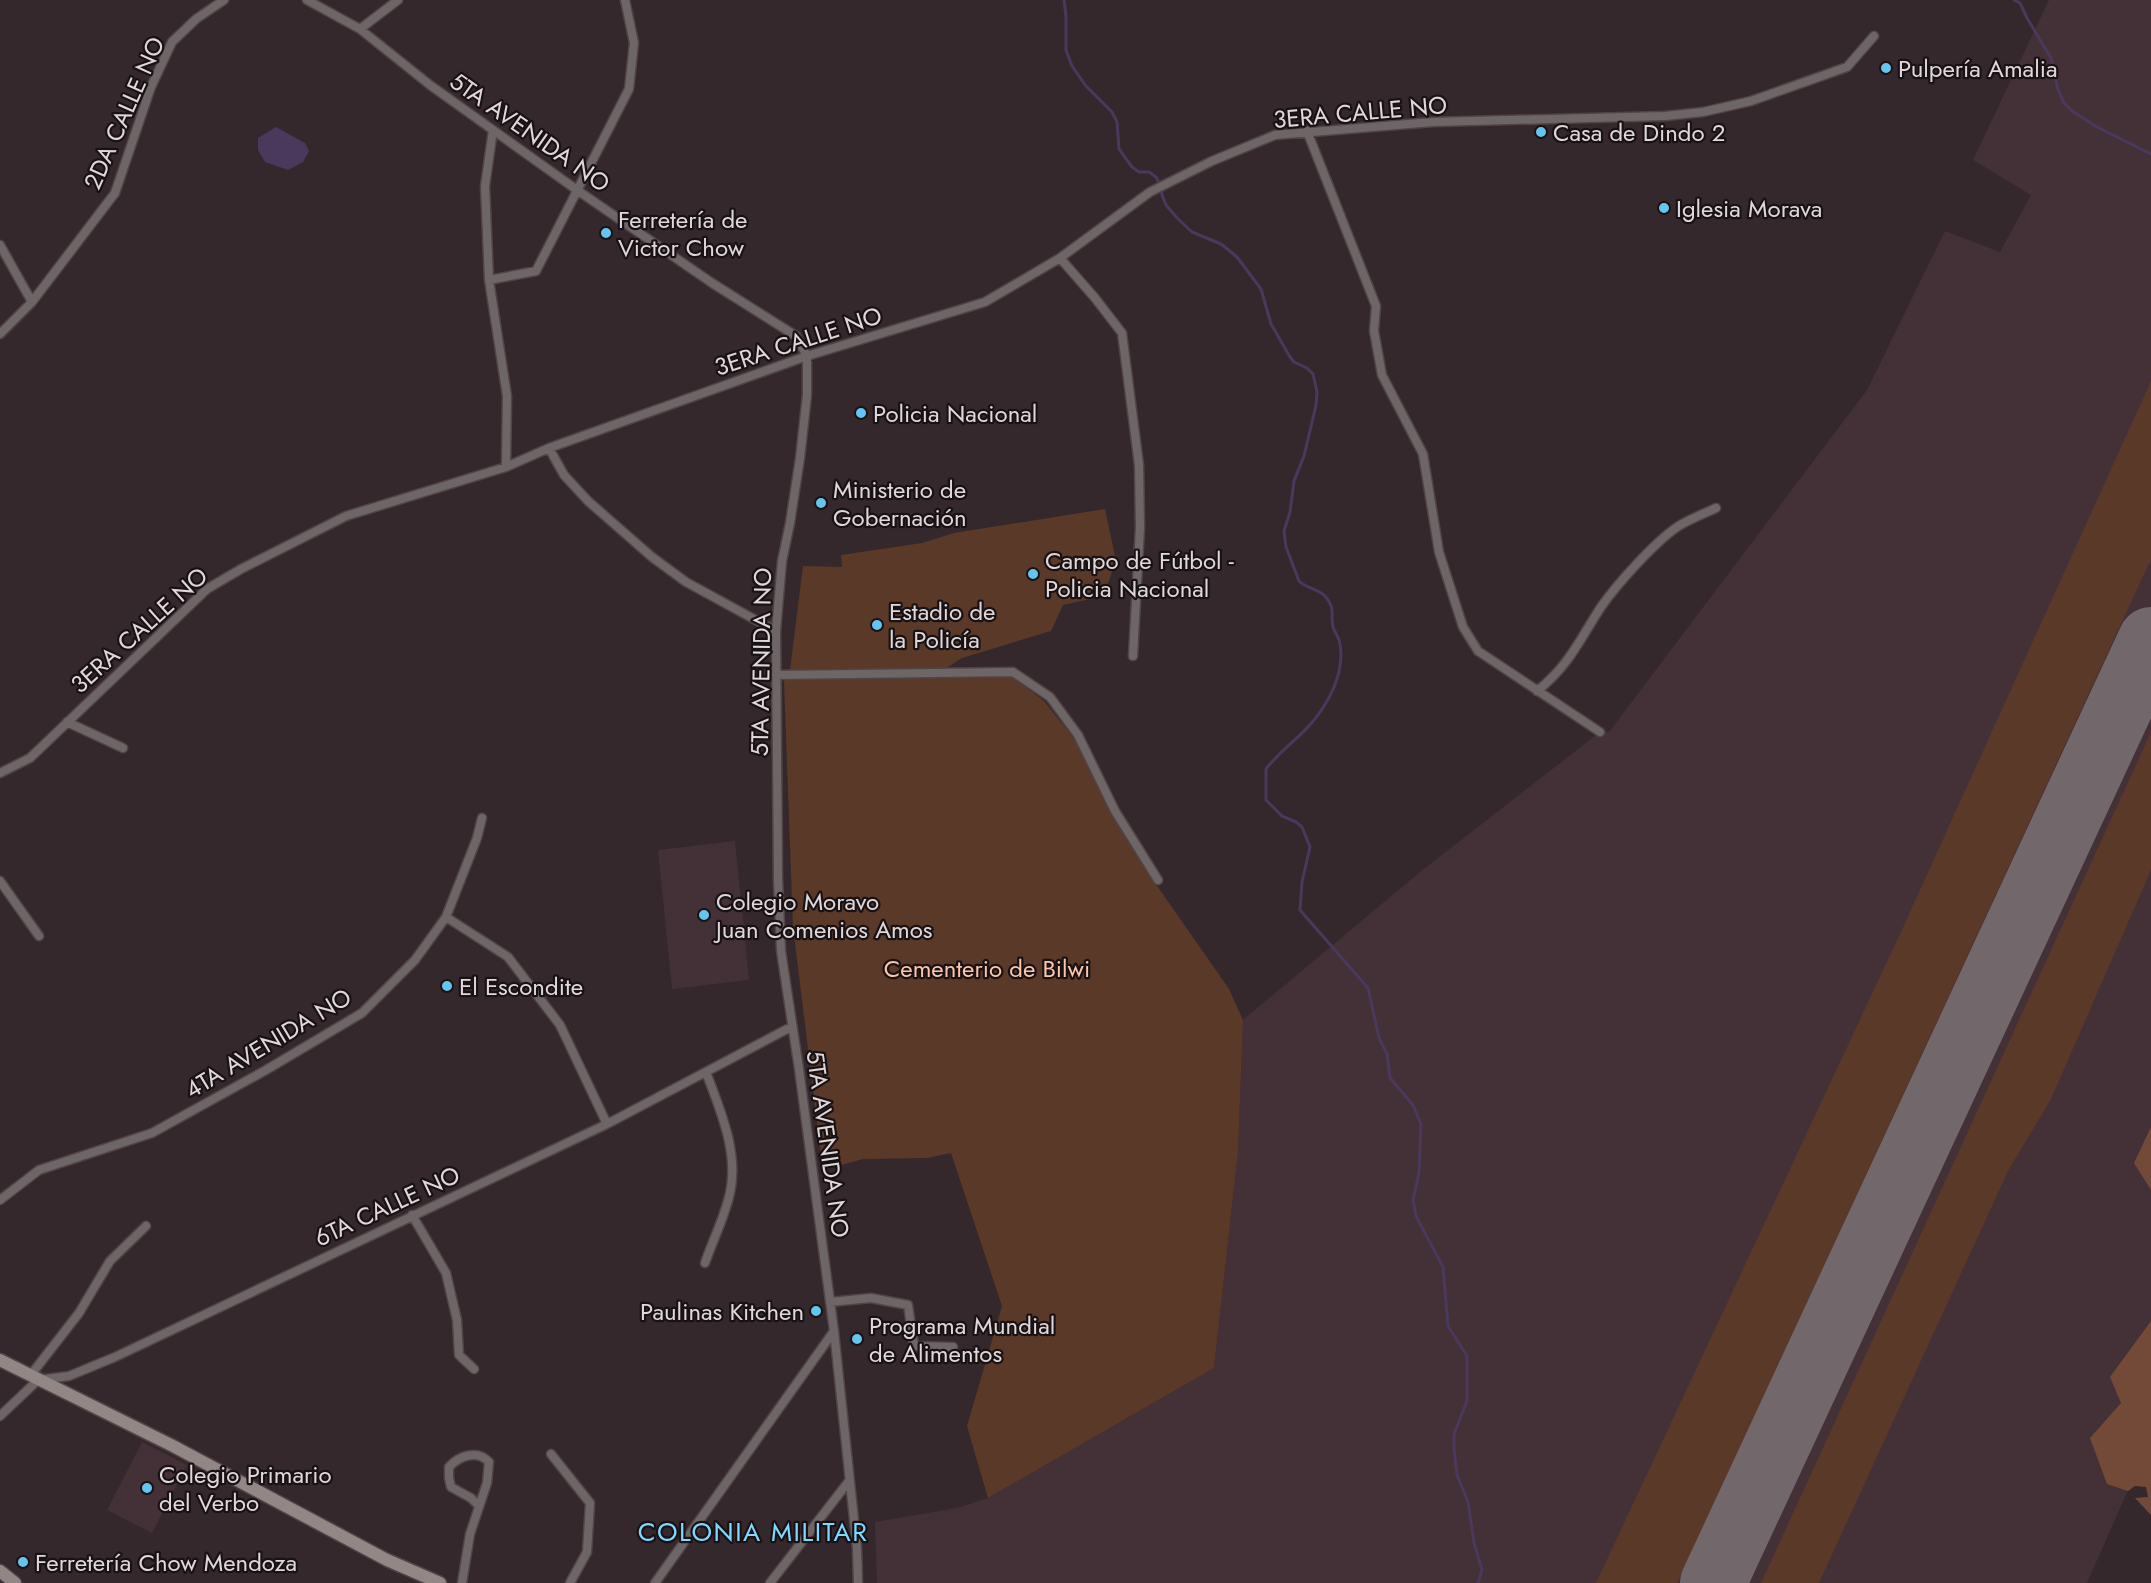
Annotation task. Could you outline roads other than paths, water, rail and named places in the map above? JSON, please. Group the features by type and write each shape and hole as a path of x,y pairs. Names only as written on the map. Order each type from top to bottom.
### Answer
{"street":[{"name":"2DA CALLE NO","path":"0,334 32,302 115,193 151,87 172,42 196,19 224,0"},
{"name":"5TA AVENIDA NO","path":"306,0 360,28 429,85 577,190 712,283 796,336 807,356 807,395 800,458 782,561 776,631 781,951 800,1069 834,1331 858,1583"},
{"path":"360,28 398,0"},
{"path":"489,280 536,271 629,89 634,43 625,0"},
{"name":"3ERA CALLE NO","path":"0,773 30,758 207,589 241,569 346,516 506,467 549,448 807,356 985,302 1060,258 1150,192 1212,160 1275,135 1433,122 1669,116 1703,111 1751,101 1847,67 1874,36"},
{"path":"494,130 485,186 489,280 507,396 506,467"},
{"path":"1307,131 1377,306 1374,331 1382,375 1423,453 1439,552 1463,627 1478,651 1600,732"},
{"path":"0,245 32,302"},
{"path":"1060,258 1122,333 1139,465 1140,527 1133,656"},
{"path":"549,448 564,475 588,501 652,557 686,582 776,631"},
{"path":"1537,691 1553,679 1565,665 1603,605 1652,548 1680,524 1716,508"},
{"path":"777,675 1012,672 1050,696 1078,735 1115,811 1158,880"},
{"path":"68,722 123,748"},
{"name":"4TA AVENIDA NO","path":"0,1200 39,1170 152,1133 266,1070 362,1013 415,960 446,917 483,818"},
{"path":"0,881 39,936"},
{"path":"446,917 508,957 560,1025 607,1124"},
{"name":"6TA CALLE NO","path":"34,1378 69,1376 115,1357 607,1124 792,1027"},
{"path":"705,1263 730,1193 732,1179 729,1137 706,1072"},
{"path":"412,1215 446,1273 457,1320 459,1355 474,1369"},
{"path":"0,1416 34,1378 79,1313 110,1261 146,1226"},
{"path":"830,1302 871,1298 908,1305 914,1346 953,1347"},
{"path":"655,1583 834,1331"},
{"path":"0,1360 173,1446 387,1560 440,1583"},
{"path":"550,1455 590,1503 587,1552 570,1583"},
{"path":"462,1583 471,1534 487,1483 489,1462 478,1456 457,1459 449,1467 448,1478 451,1487 471,1498 479,1506"},
{"path":"770,1583 849,1480"},
{"path":"0,1572 15,1583"}],"waterway":[{"path":"1064,0 1066,50 1072,66 1086,86 1112,112 1117,122 1119,149 1132,167 1139,172 1149,172 1156,177 1166,205 1192,232 1221,244 1237,257 1261,289 1271,324 1290,357 1313,374 1317,392 1316,405 1304,456 1294,481 1290,512 1284,531 1286,547 1299,581 1323,594 1331,605 1332,623 1340,644 1340,667 1333,688 1322,709 1308,727 1266,769 1266,800 1282,816 1302,827 1310,847 1302,882 1300,910 1368,988 1379,1038 1387,1054 1390,1078 1413,1105 1421,1124 1419,1173 1413,1200 1416,1216 1443,1267 1448,1326 1467,1356 1467,1401 1454,1434 1454,1449 1457,1475 1468,1502 1474,1543 1482,1570 1478,1583"},
{"path":"2014,0 2020,3 2051,58 2058,90 2064,103 2097,127 2151,154"}],"place":[{"name":"Pulpería Amalia","path":"1886,68"},
{"name":"Casa de Dindo 2","path":"1541,132"},
{"name":"Iglesia Morava","path":"1664,208"},
{"name":"Ferretería de Victor Chow","path":"606,233"},
{"name":"Policia Nacional","path":"861,413"},
{"name":"Ministerio de Gobernación","path":"821,503"},
{"name":"Campo de Fútbol - Policia Nacional","path":"1033,574"},
{"name":"Estadio de la Policía","path":"877,625"},
{"name":"Colegio Moravo Juan Comenios Amos","path":"704,915"},
{"name":"El Escondite","path":"447,986"},
{"name":"Paulinas Kitchen","path":"816,1311"},
{"name":"Programa Mundial de Alimentos","path":"857,1339"},
{"name":"Colegio Primario del Verbo","path":"147,1488"},
{"name":"Ferretería Chow Mendoza","path":"23,1562"}],"district":[{"name":"COLONIA MILITAR","path":"753,1532"}],"park label":[{"name":"Cementerio de Bilwi","path":"987,968"}]}
